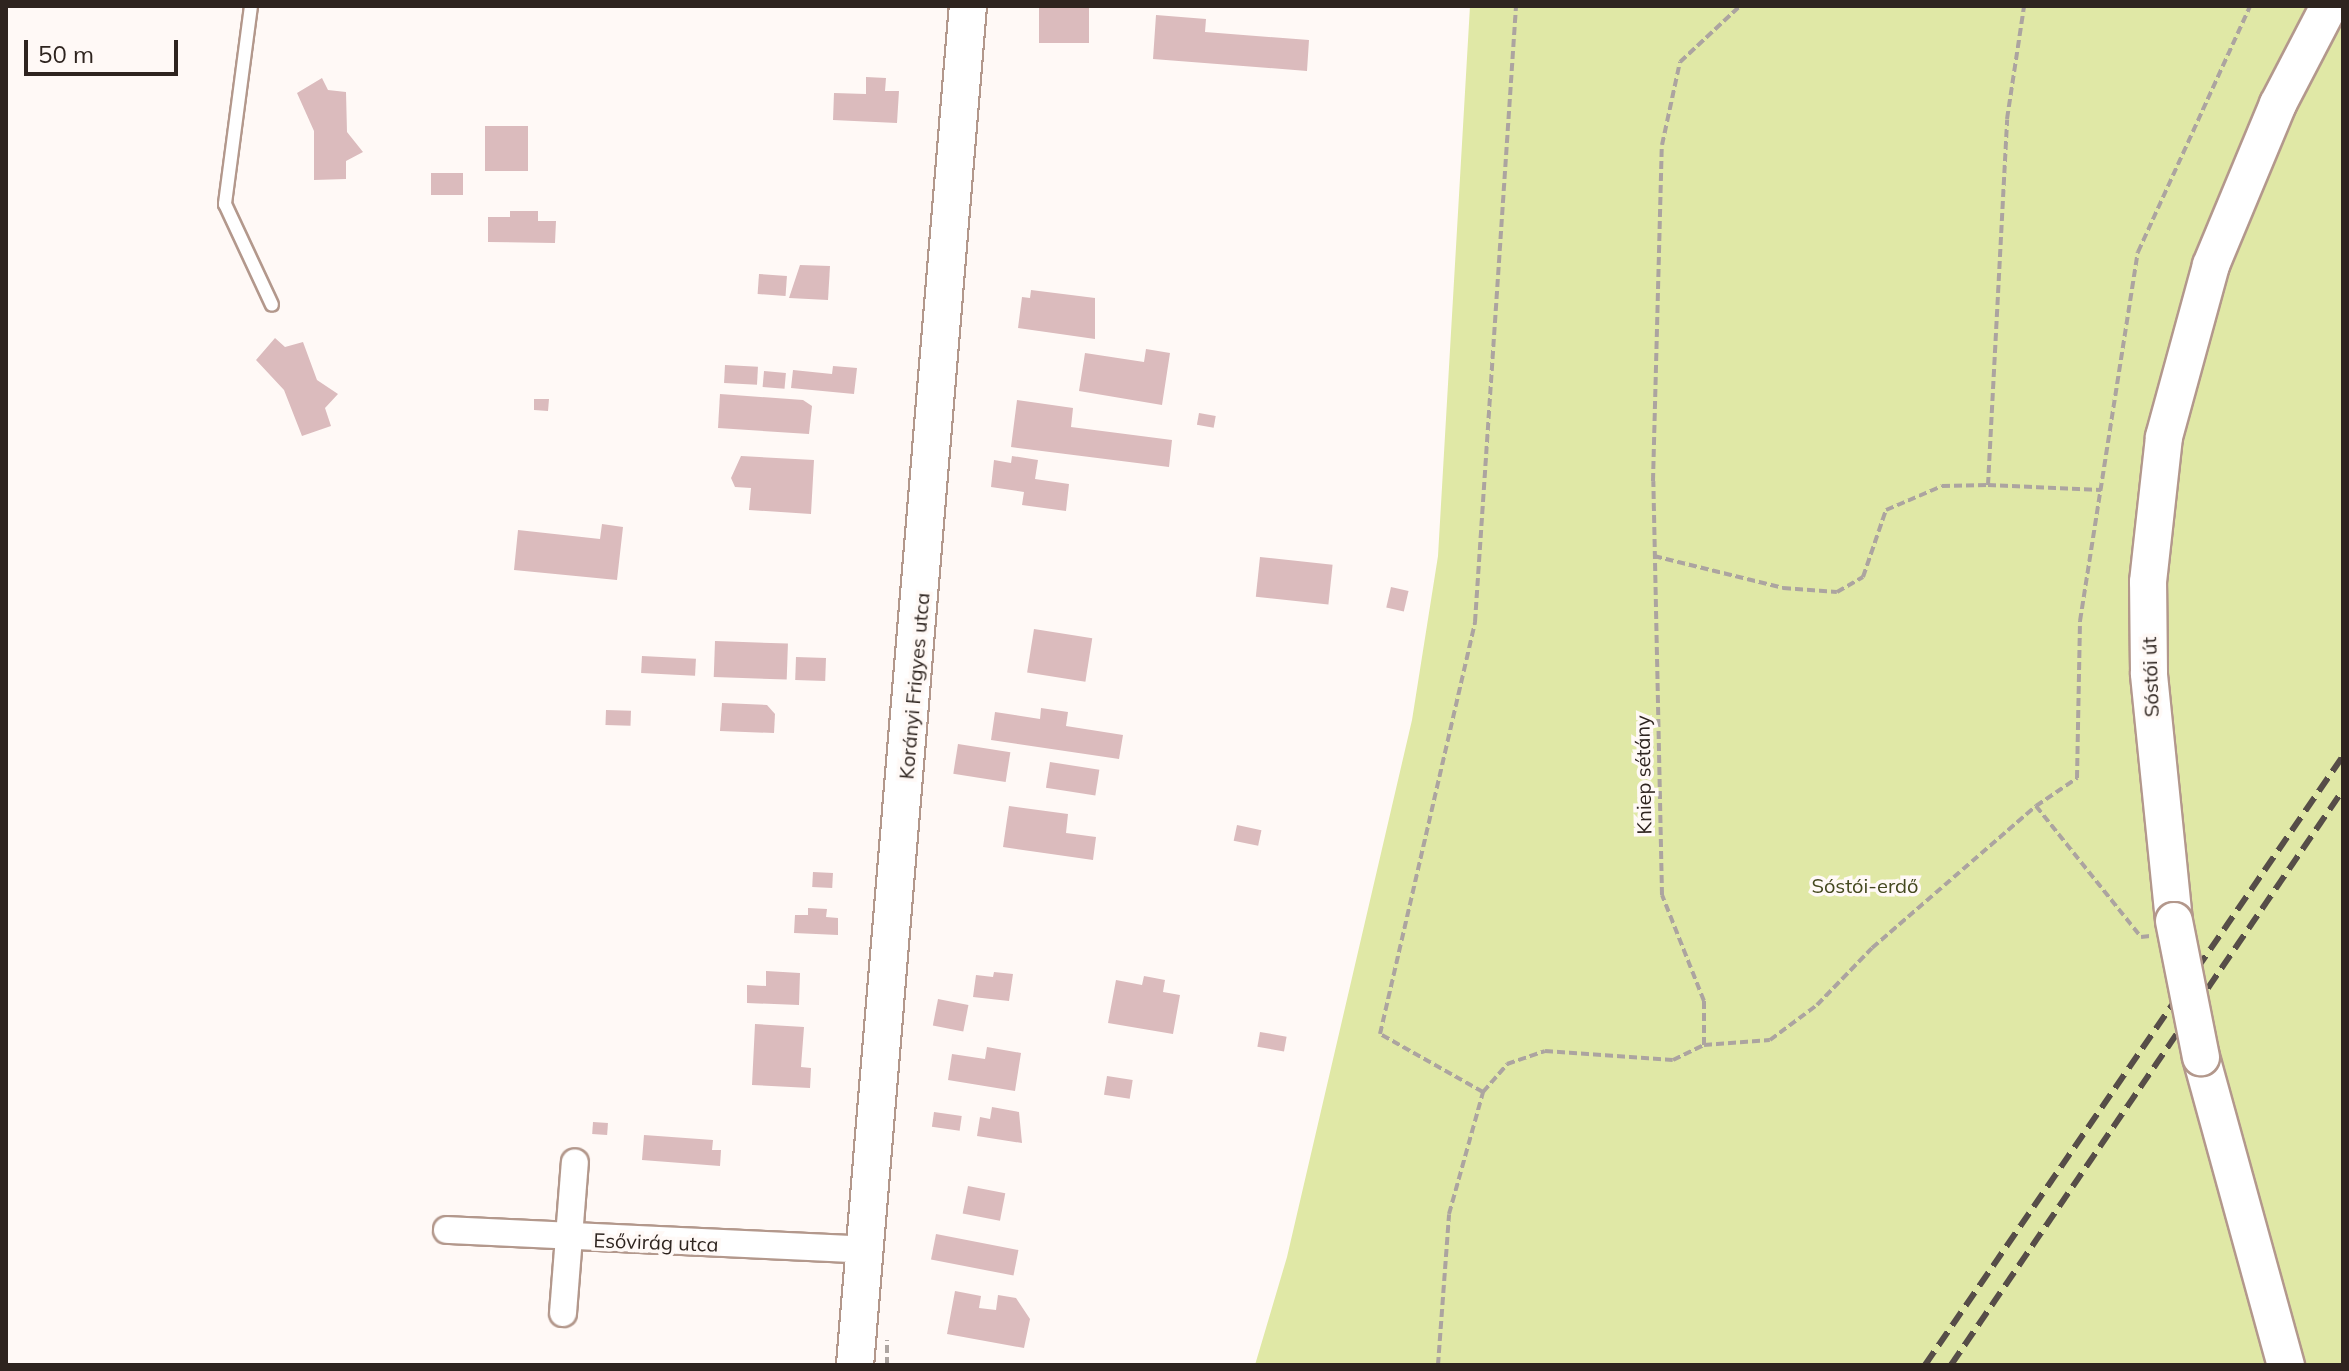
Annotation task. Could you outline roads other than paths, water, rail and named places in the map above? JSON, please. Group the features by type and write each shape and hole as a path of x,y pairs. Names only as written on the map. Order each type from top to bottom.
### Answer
{"main road":[{"name":"Korányi Frigyes utca","path":"855,1365 968,6"},
{"name":"Sóstói út","path":"2286,1365 2201,1057 2174,921 2149,673 2148,582 2164,437 2211,265 2278,104 2329,6"},
{"path":"2273,1365 2274,1327"}],"street":[{"path":"563,1313 575,1162"},
{"name":"Esővirág utca","path":"447,1230 865,1250"}],"lane":[{"path":"251,6 225,204 272,305"}],"railway":[{"path":"1925,1365 2343,756"},
{"path":"1951,1365 2343,790"}],"park label":[{"name":"Sóstói-erdő","path":"1865,885"}]}
